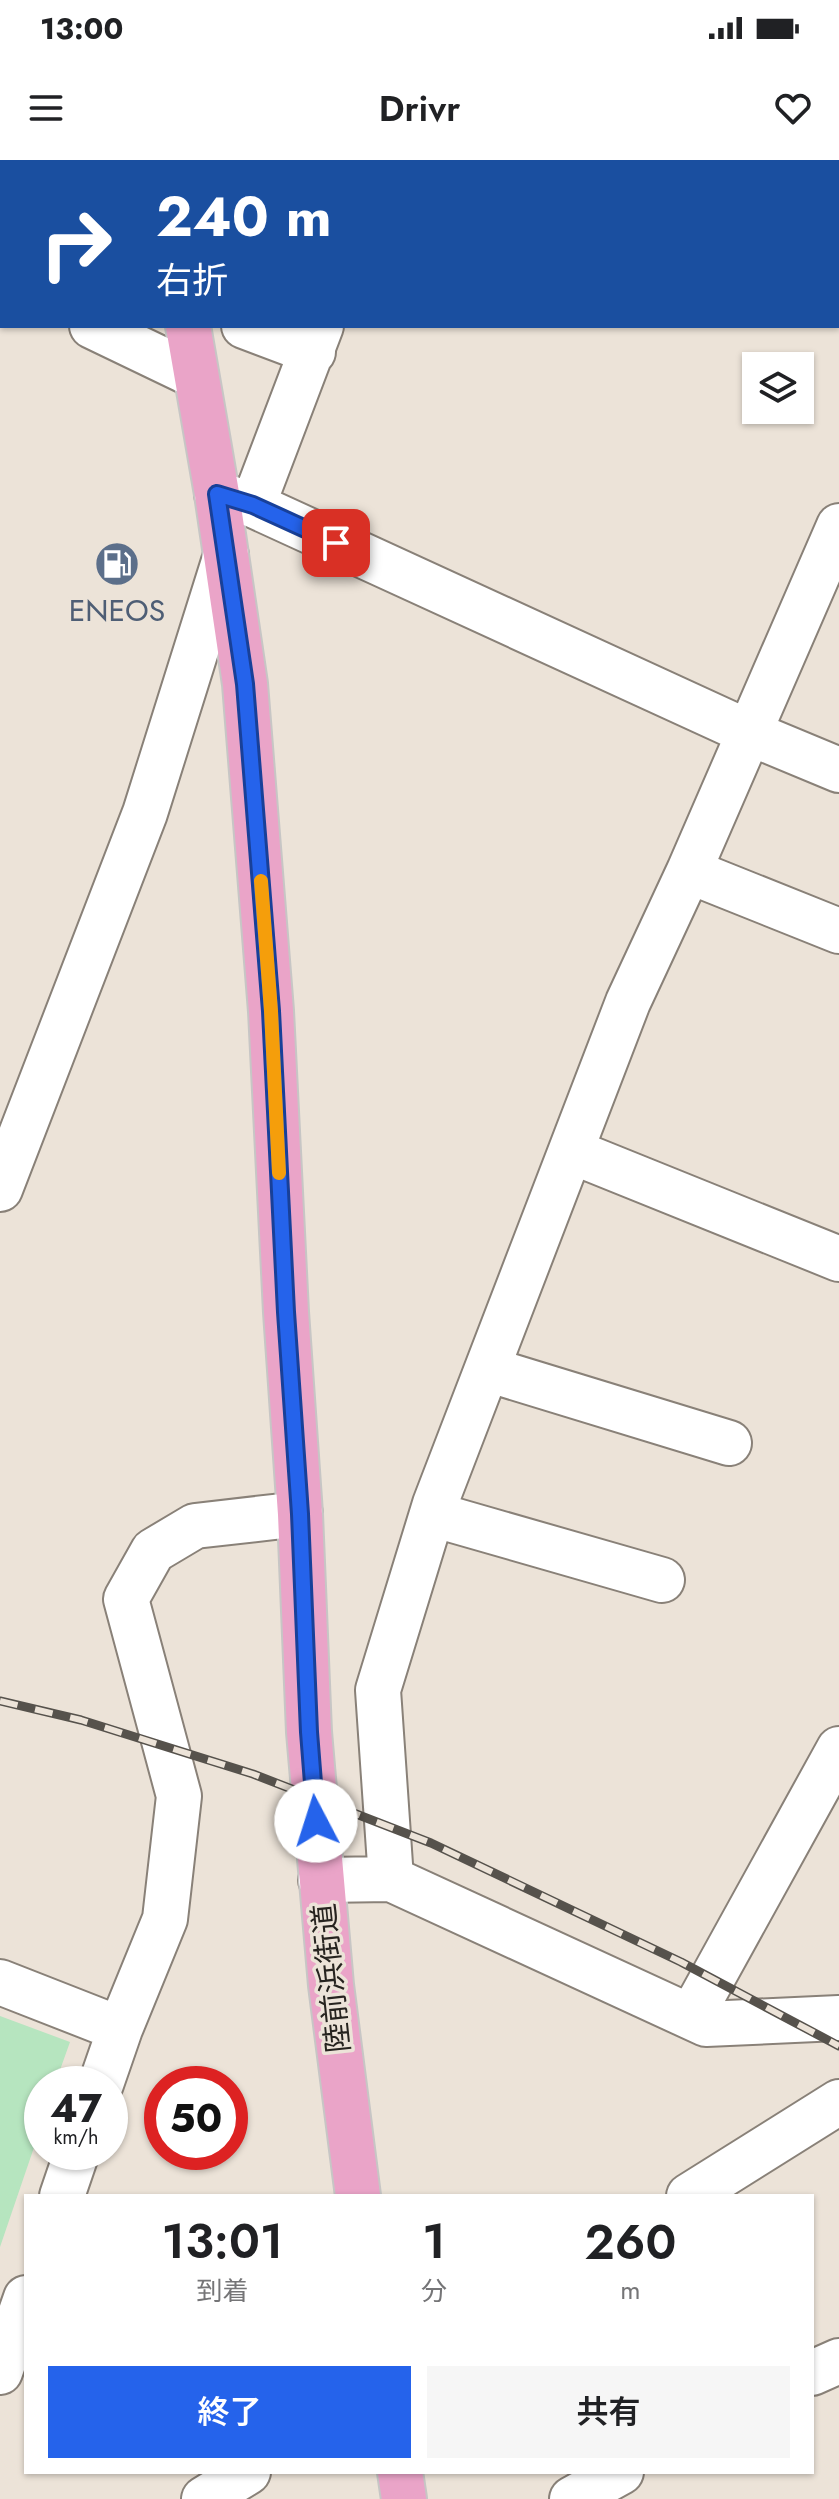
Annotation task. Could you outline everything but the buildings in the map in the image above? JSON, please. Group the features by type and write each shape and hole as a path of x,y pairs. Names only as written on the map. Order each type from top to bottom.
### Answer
{"main road":[{"name":"陸前浜街道","path":"188,328 196,376 235,499 226,555 245,684 270,995 300,1514 309,1732 331,1985 358,2194"},
{"path":"400,2474 404,2499"}],"street":[{"path":"96,328 196,376"},
{"path":"255,328 317,339 235,499 750,733 839,770"},
{"path":"391,1879 378,1690 432,1514 628,1002 689,871 839,526"},
{"path":"0,1189 145,813 226,555"},
{"path":"689,871 839,931"},
{"path":"571,1151 839,1259"},
{"path":"487,1369 729,1443"},
{"path":"107,2066 165,1919 179,1796 126,1599 153,1551 195,1526 300,1514"},
{"path":"432,1514 662,1580"},
{"path":"691,2017 839,1749"},
{"path":"321,1880 391,1879 706,2024 839,2018"},
{"path":"0,1982 120,2029"},
{"path":"692,2194 839,2102"},
{"path":"63,2194 71,2170"},
{"path":"0,2372 24,2304"},
{"path":"814,2372 839,2361"},
{"path":"204,2499 245,2474"},
{"path":"572,2499 617,2474"}],"green space":[{"path":"0,2016 70,2042 61,2066 24,2066 26,2170 0,2247"}],"railway":[{"path":"0,1701 81,1720 253,1774 431,1843 681,1962 839,2046"}],"slow traffic":[{"path":"261,881 279,1173"}],"place":[{"name":"ENEOS","path":"117,564"}],"route":[{"path":"316,1821 271,1011 245,684 217,494 253,505 336,543"}]}
